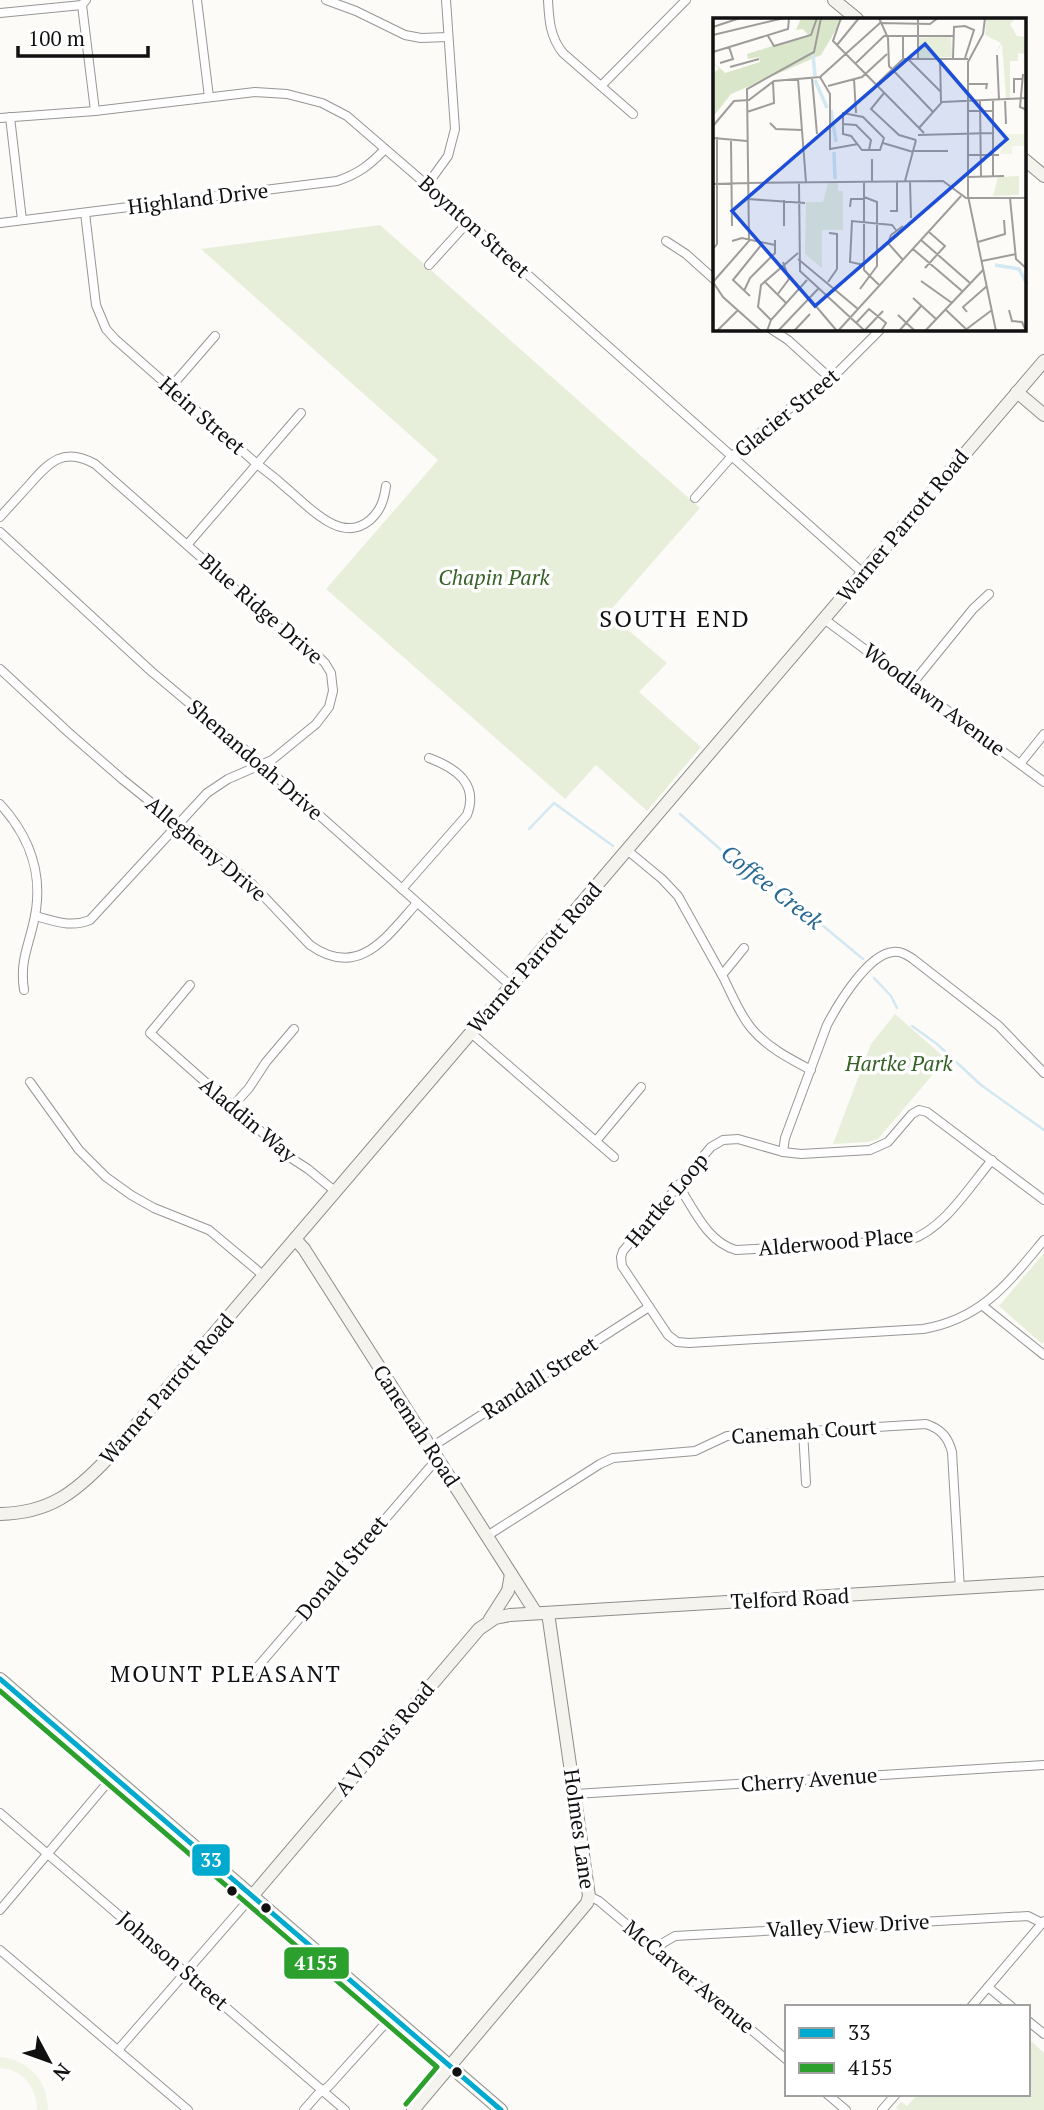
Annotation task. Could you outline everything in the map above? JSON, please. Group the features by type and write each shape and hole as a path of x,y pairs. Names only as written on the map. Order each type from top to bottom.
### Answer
{"main road":[{"path":"834,0 856,18"},
{"path":"1026,164 1044,176"},
{"name":"Warner Parrott Road","path":"0,1514 16,1514 51,1505 89,1478 1044,361"},
{"path":"1017,392 1044,415"},
{"name":"Canemah Road","path":"295,1239 511,1574 542,1613"},
{"name":"A V Davis Road","path":"253,1895 490,1619 506,1596 511,1574"},
{"name":"Telford Road","path":"542,1613 1044,1583"},
{"path":"490,1619 503,1615 542,1613"},
{"name":"Holmes Lane","path":"413,2110 587,1903 589,1896 575,1794 542,1613"},
{"path":"0,1678 501,2110"}],"street":[{"path":"197,0 209,97"},
{"path":"326,0 413,37 448,37"},
{"path":"427,186 448,156 455,129 446,0"},
{"path":"548,0 550,27 557,46 634,114"},
{"path":"601,86 683,3 672,0"},
{"path":"0,13 84,2 95,111"},
{"name":"Boynton Street","path":"5,118 95,111 255,92 307,98 347,116 863,573"},
{"path":"5,118 22,220"},
{"name":"Highland Drive","path":"0,223 337,181 366,168 385,149"},
{"name":"Hein Street","path":"85,214 99,317 115,339 257,464 320,518 332,525 354,528 367,523 384,500 386,486"},
{"path":"429,265 468,222"},
{"path":"666,241 687,254 713,277"},
{"path":"774,331 831,379"},
{"name":"Glacier Street","path":"695,498 732,456 789,409 811,397 879,331"},
{"path":"170,388 215,336"},
{"path":"187,545 300,413"},
{"name":"Blue Ridge Drive","path":"0,517 48,464 61,457 75,456 95,464 221,575 260,614 317,654 331,673 333,691 324,716 308,731 264,765 239,773 197,802 90,920 71,925 35,916"},
{"name":"Shenandoah Drive","path":"0,532 152,672 264,765 511,986"},
{"path":"912,684 989,594"},
{"name":"Woodlawn Avenue","path":"824,619 1044,782"},
{"name":"Allegheny Drive","path":"0,669 77,740 252,884 310,945 328,956 349,958 370,951 381,943 417,903"},
{"path":"1020,764 1044,734"},
{"path":"402,890 467,815 470,806 471,796 466,781 445,764 429,758"},
{"path":"0,804 15,820 29,846 37,881 35,916 21,972 24,989"},
{"path":"627,850 678,896 753,1031 780,1053 811,1070"},
{"path":"722,975 744,948"},
{"path":"783,1152 785,1138 835,1010 869,966 877,958 892,951 914,959 999,1026 1044,1073"},
{"name":"Aladdin Way","path":"190,985 150,1033 291,1158 336,1192"},
{"path":"232,1107 294,1029"},
{"path":"471,1033 614,1157"},
{"path":"30,1082 79,1150 106,1177 154,1208 209,1230 264,1276"},
{"path":"596,1141 641,1087"},
{"name":"Hartke Loop","path":"1044,1200 927,1112 919,1110 912,1114 888,1142 870,1150 817,1154 783,1152 738,1139 723,1140 711,1147 621,1257 622,1266 672,1339 689,1343 938,1326 983,1306 1014,1276 1044,1240"},
{"name":"Alderwood Place","path":"678,1185 713,1237 736,1250 910,1240 930,1231 992,1160"},
{"path":"983,1306 1044,1356"},
{"name":"Randall Street","path":"434,1453 649,1307"},
{"name":"Canemah Court","path":"487,1536 613,1458 695,1451 727,1436 926,1424 943,1433 952,1452 960,1589"},
{"path":"803,1431 806,1483"},
{"name":"Donald Street","path":"248,1678 434,1453"},
{"name":"Cherry Avenue","path":"575,1794 1044,1765"},
{"path":"0,1910 114,1775"},
{"name":"Johnson Street","path":"0,1813 345,2110"},
{"path":"118,2050 253,1895"},
{"name":"McCarver Avenue","path":"589,1896 599,1901 785,2058"},
{"name":"Valley View Drive","path":"657,1950 675,1936 1028,1916 1043,1922"},
{"path":"973,2005 1043,1922"},
{"path":"0,1950 188,2110"},
{"path":"988,1987 1010,2005"},
{"path":"304,2110 392,2016"},
{"path":"1030,2023 1044,2035"},
{"path":"829,2096 846,2110"},
{"path":"883,2110 894,2096"}],"green space":[{"name":"Chapin Park","path":"380,225 700,508 608,613 667,663 639,692 701,747 647,811 596,765 565,799 326,589 438,460 201,249"},
{"name":"Hartke Park","path":"895,1014 946,1059 878,1139 833,1144 871,1044"},
{"path":"1044,1253 1044,1341 1042,1344 999,1306"},
{"path":"1030,2040 1044,2053 1044,2110 896,2108 901,2102 907,2106 916,2096 1030,2096"},
{"path":"0,2057 20,2062 35,2074 45,2090 48,2110 37,2110 34,2094 27,2081 15,2072 0,2068"}],"waterway":[{"name":"Coffee Creek","path":"529,829 554,803 613,846"},
{"name":"Coffee Creek","path":"680,814 735,862 760,875 863,959"},
{"name":"Coffee Creek","path":"874,978 891,996 897,1008"},
{"name":"Coffee Creek","path":"912,1026 937,1044 981,1085 1044,1130"}],"transit line":[{"name":"33","path":"0,1679 501,2110"},
{"name":"4155","path":"0,1691 437,2067 406,2104"}],"district":[{"name":"SOUTH END","path":"675,619"},
{"name":"MOUNT PLEASANT","path":"226,1674"}]}
